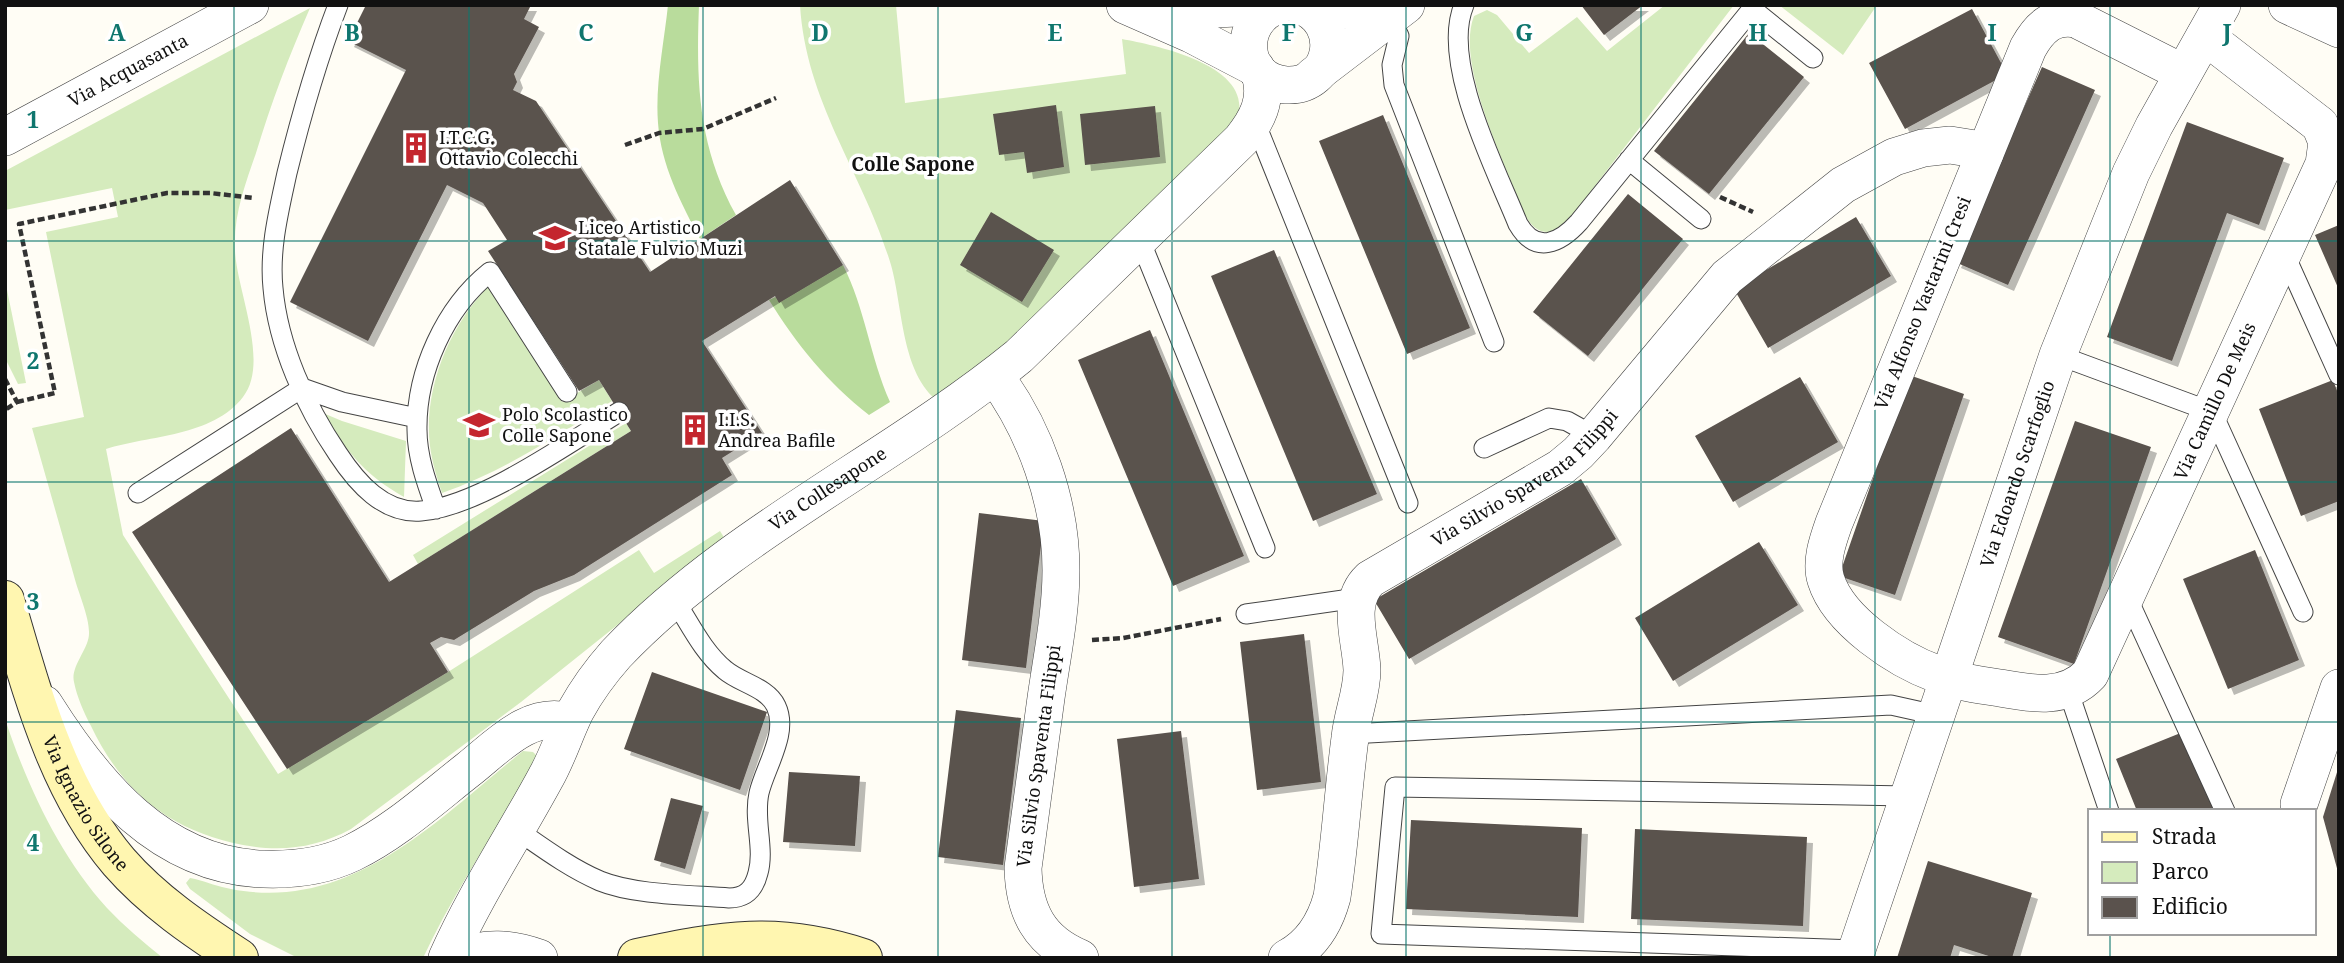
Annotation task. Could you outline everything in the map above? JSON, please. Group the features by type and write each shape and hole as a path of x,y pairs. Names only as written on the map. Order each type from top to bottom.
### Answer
{"street":[{"name":"Via Acquasanta","path":"5,136 250,5"},
{"path":"1125,5 1202,39 1272,81 1286,85 1300,83 1312,77 1392,8"},
{"path":"1142,5 1216,9 1278,6"},
{"path":"1299,5 1315,13 1324,23 1328,36 1328,56 1312,77"},
{"path":"1299,5 1349,10 1392,8"},
{"path":"2287,5 2339,29"},
{"name":"Via Collesapone","path":"447,958 473,903 554,762 583,698 615,656 675,601 760,534 921,430 995,376 1056,323 1241,140 1255,122 1264,96 1258,71 1248,49 1249,35 1259,17 1278,6"},
{"name":"Via Alfonso Vastarini Cresi","path":"1948,678 1901,656 1858,625 1842,609 1825,577 1825,559 1834,523 2028,48 2043,26 2054,19 2076,19 2183,73"},
{"name":"Via Edoardo Scarfoglio","path":"1855,954 2058,355 2131,173 2213,20"},
{"name":"Via Camillo De Meis","path":"2068,690 2081,684 2090,674 2326,159 2331,128 2309,115 2213,20"},
{"name":"Via Silvio Spaventa Filippi","path":"1357,598 1361,587 1370,579 1560,468 1578,453 1727,276 1843,185 1894,157 1923,148 1950,145 1985,153"},
{"name":"Via Silvio Spaventa Filippi","path":"995,376 1030,436 1056,519 1061,572 1023,885 1026,900 1038,927 1055,946 1080,958"},
{"path":"1287,958 1308,942 1328,915 1335,877 1350,734 1362,671 1357,598"},
{"name":"Via Ignazio Silone","path":"5,600 27,677 57,760 85,814 120,863 157,899 239,958"},
{"path":"27,677 90,769 132,816 189,853 215,862 258,869 315,866 352,853 395,826 524,727 548,720 570,723"},
{"path":"1948,678 2035,693 2068,690"},
{"path":"2300,804 2339,688"},
{"path":"473,903 477,926 489,941 502,949"},
{"path":"637,958 692,946 760,940 811,943 863,958"},
{"path":"457,958 486,949 502,949 538,958"}],"lane":[{"path":"338,5 307,96 281,201 274,236 273,287 284,338 302,388 349,471 370,493 384,502 410,512 436,509 498,484 619,412"},
{"path":"1464,5 1458,25 1458,40 1462,77 1476,119 1516,220 1528,237 1544,243 1554,242 1567,234 1752,9 1813,58"},
{"path":"1392,8 1399,36 1392,65 1394,85 1494,342"},
{"path":"1255,122 1408,502"},
{"path":"1629,160 1701,219"},
{"path":"1140,240 1265,548"},
{"path":"2284,253 2339,375"},
{"path":"436,509 421,465 418,446 417,418 428,368 441,334 458,304 490,272 567,392"},
{"path":"2058,355 2212,412 2303,612"},
{"path":"302,388 342,402 417,418"},
{"path":"138,493 302,388"},
{"path":"1483,448 1549,418 1567,421 1594,436"},
{"path":"2127,597 2224,809"},
{"path":"1246,614 1357,598"},
{"path":"517,830 563,861 601,882 638,890 729,898 740,898 751,889 760,860 756,817 758,799 779,732 780,718 771,698 734,677 717,663 675,601"},
{"path":"2068,690 2108,809"},
{"path":"1350,734 1891,705 1936,715"},
{"path":"1855,954 1381,934 1395,787 1909,796"}],"path":[{"path":"625,145 659,133 704,129 776,98"},
{"path":"5,410 17,402 55,393 19,224 167,193 210,193 281,201"},
{"path":"5,379 17,402"},
{"path":"1054,642 1122,638 1246,614"}],"green space":[{"path":"668,5 699,5 698,61 702,113 714,164 736,215 700,239 673,183 660,139 658,94"},
{"path":"800,5 896,5 905,103 1126,74 1122,39 1180,53 1219,72 1232,86 1239,101 1237,120 1049,312 939,402 917,375 910,357 891,265 880,232 824,107 805,41"},
{"path":"1665,5 1734,5 1571,217 1552,231 1540,231 1524,213 1485,115 1471,60 1470,36 1474,16 1487,10 1497,15 1529,53 1577,17 1607,51"},
{"path":"1779,5 1877,5 1843,55"},
{"path":"310,8 268,116 244,189 236,225 237,267 253,346 250,383 243,397 215,420 179,433 106,449 123,535 278,774 448,672 639,550 654,573 720,531 725,539 521,702 351,829 312,844 271,848 217,839 193,830 152,805 118,771 81,705 74,676 77,663 87,644 89,626 32,428 84,417 46,232 118,217 112,188 5,210 5,171"},
{"path":"843,265 857,298 877,368 890,402 869,415 814,362 769,300"},
{"path":"5,280 26,383 18,384 5,358"},
{"path":"488,287 562,402 599,380 612,401 509,463 442,493 430,446 429,425 435,381 461,320"},
{"path":"323,413 406,441 404,497 377,479 357,461"},
{"path":"626,423 631,431 418,564 413,555"},
{"path":"5,719 34,794 74,865 107,908 163,958 5,958"},
{"path":"523,751 533,752 537,756 536,766 462,884 423,958 298,958 250,934 190,889 186,883 190,878 231,889 275,893 315,887 354,874 425,831"}],"building":[{"name":"I.I.S. Andrea Bafile","path":"366,5 531,5 524,19 539,27 514,74 517,82 513,90 536,101 650,272 790,180 843,265 779,303 775,296 702,341 762,433 722,458 732,475 574,575 534,591 454,640 441,637 430,643 448,672 287,769 132,532 291,428 389,582 631,431 599,380 579,391 488,251 507,240 483,203 447,185 368,341 290,302 406,70 348,41"},
{"path":"1581,5 1643,5 1604,35"},
{"path":"1972,9 2007,74 1905,129 1869,63"},
{"path":"1749,33 1804,77 1709,194 1654,151"},
{"path":"2042,67 2095,90 2008,285 1955,262"},
{"path":"1056,105 1064,167 1027,173 1024,152 999,155 993,114"},
{"path":"1155,106 1160,157 1085,165 1080,114"},
{"path":"1383,115 1470,328 1407,354 1319,141"},
{"path":"2187,122 2284,158 2259,225 2227,213 2172,361 2107,337"},
{"path":"1628,194 1683,239 1588,356 1533,312"},
{"path":"991,212 1054,250 1022,302 960,265"},
{"path":"1856,217 1891,276 1768,348 1734,289"},
{"path":"2339,225 2339,290 2315,235"},
{"path":"1274,250 1377,494 1313,521 1211,276"},
{"path":"1150,330 1244,556 1173,586 1078,360"},
{"path":"1909,375 1964,394 1895,595 1839,576"},
{"path":"1800,377 1838,442 1733,502 1695,436"},
{"path":"2333,380 2339,396 2339,501 2301,516 2259,409"},
{"path":"2075,421 2151,447 2074,664 1998,637"},
{"path":"1581,479 1616,539 1409,659 1374,600"},
{"path":"979,513 1044,521 1026,668 962,660"},
{"path":"1759,542 1798,605 1673,681 1635,618"},
{"path":"2255,550 2299,660 2228,689 2183,579"},
{"path":"1304,634 1321,782 1257,790 1240,642"},
{"path":"652,672 767,712 740,790 624,749"},
{"path":"956,710 1021,718 1003,865 938,857"},
{"path":"1181,731 1199,879 1134,887 1117,739"},
{"path":"2183,732 2214,809 2136,809 2116,759"},
{"path":"2338,769 2339,872 2323,817"},
{"path":"789,772 860,776 855,846 783,842"},
{"path":"671,798 703,806 685,869 654,860"},
{"path":"1411,820 1582,828 1578,917 1406,909"},
{"path":"1635,829 1807,837 1803,926 1631,919"},
{"path":"1928,861 2032,893 2012,958 1995,958 1954,945 1950,958 1897,958"}],"place":[{"name":"I.T.C.G. Ottavio Colecchi","path":"416,148"},
{"name":"Liceo Artistico Statale Fulvio Muzi","path":"555,238"},
{"name":"Polo Scolastico Colle Sapone","path":"479,425"},
{"name":"I.I.S. Andrea Bafile","path":"695,430"}],"district":[{"name":"Colle Sapone","path":"913,164"}]}
